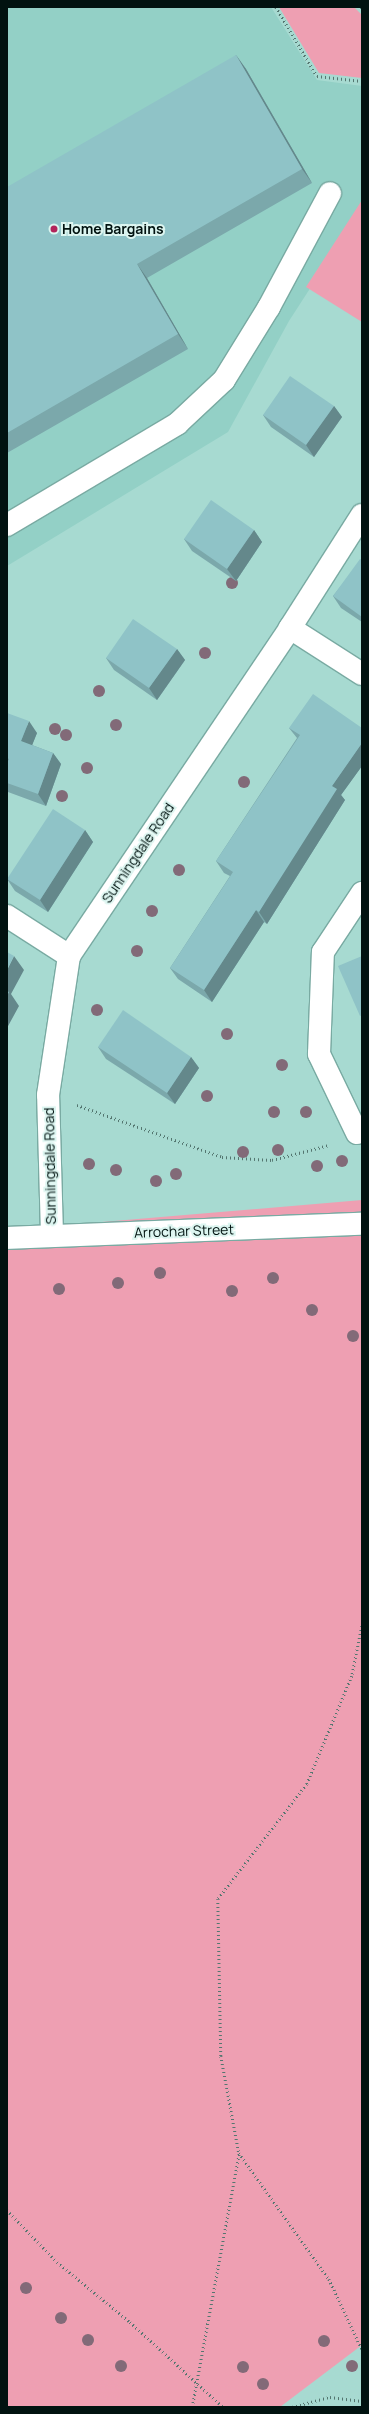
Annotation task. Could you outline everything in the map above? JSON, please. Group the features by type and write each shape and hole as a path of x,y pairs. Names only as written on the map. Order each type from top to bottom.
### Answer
{"street":[{"path":"7,524 177,424 224,380 269,307 330,193"},
{"name":"Sunningdale Road","path":"52,1235 48,1095 69,956 290,628 362,515"},
{"path":"290,628 362,674"},
{"path":"357,1134 319,1054 323,952 362,893"},
{"path":"7,916 69,956"},
{"name":"Arrochar Street","path":"7,1238 52,1235 362,1224"}],"path":[{"path":"276,7 317,76 362,81"},
{"path":"48,1095 222,1157 272,1160 334,1143 357,1134"},
{"path":"192,2407 239,2153 221,2056 218,1899 307,1784 352,1676 362,1626"},
{"path":"239,2153 329,2279 362,2349"},
{"path":"7,2210 57,2262 130,2322 196,2384 223,2407"},
{"path":"292,2407 330,2397 362,2401"}],"shaded area":[{"path":"7,7 271,7 317,80 362,86 362,208 289,321 228,432 7,566"},
{"path":"279,7 354,7 362,15 362,78 319,73"},
{"path":"362,200 362,322 306,287"},
{"path":"362,1200 362,2345 280,2407 7,2407 7,1230"}],"building":[{"path":"236,55 302,169 137,264 178,334 7,433 7,187"},
{"path":"290,376 334,406 306,445 263,415"},
{"path":"211,500 254,530 227,569 184,539"},
{"path":"360,559 362,560 362,617 333,596"},
{"path":"133,619 177,649 149,688 106,658"},
{"path":"313,694 362,728 362,743 332,786 337,789 259,912 256,910 204,990 170,968 233,872 216,861 300,735 289,728"},
{"path":"7,713 29,721 21,741 53,753 38,794 7,783 7,763 9,759 7,758"},
{"path":"53,809 85,830 40,900 7,879"},
{"path":"7,952 14,956 7,970"},
{"path":"362,956 362,1015 360,1016 338,966"},
{"path":"123,1010 191,1057 167,1093 98,1047"}],"place":[{"name":"Home Bargains","path":"54,229"}]}
